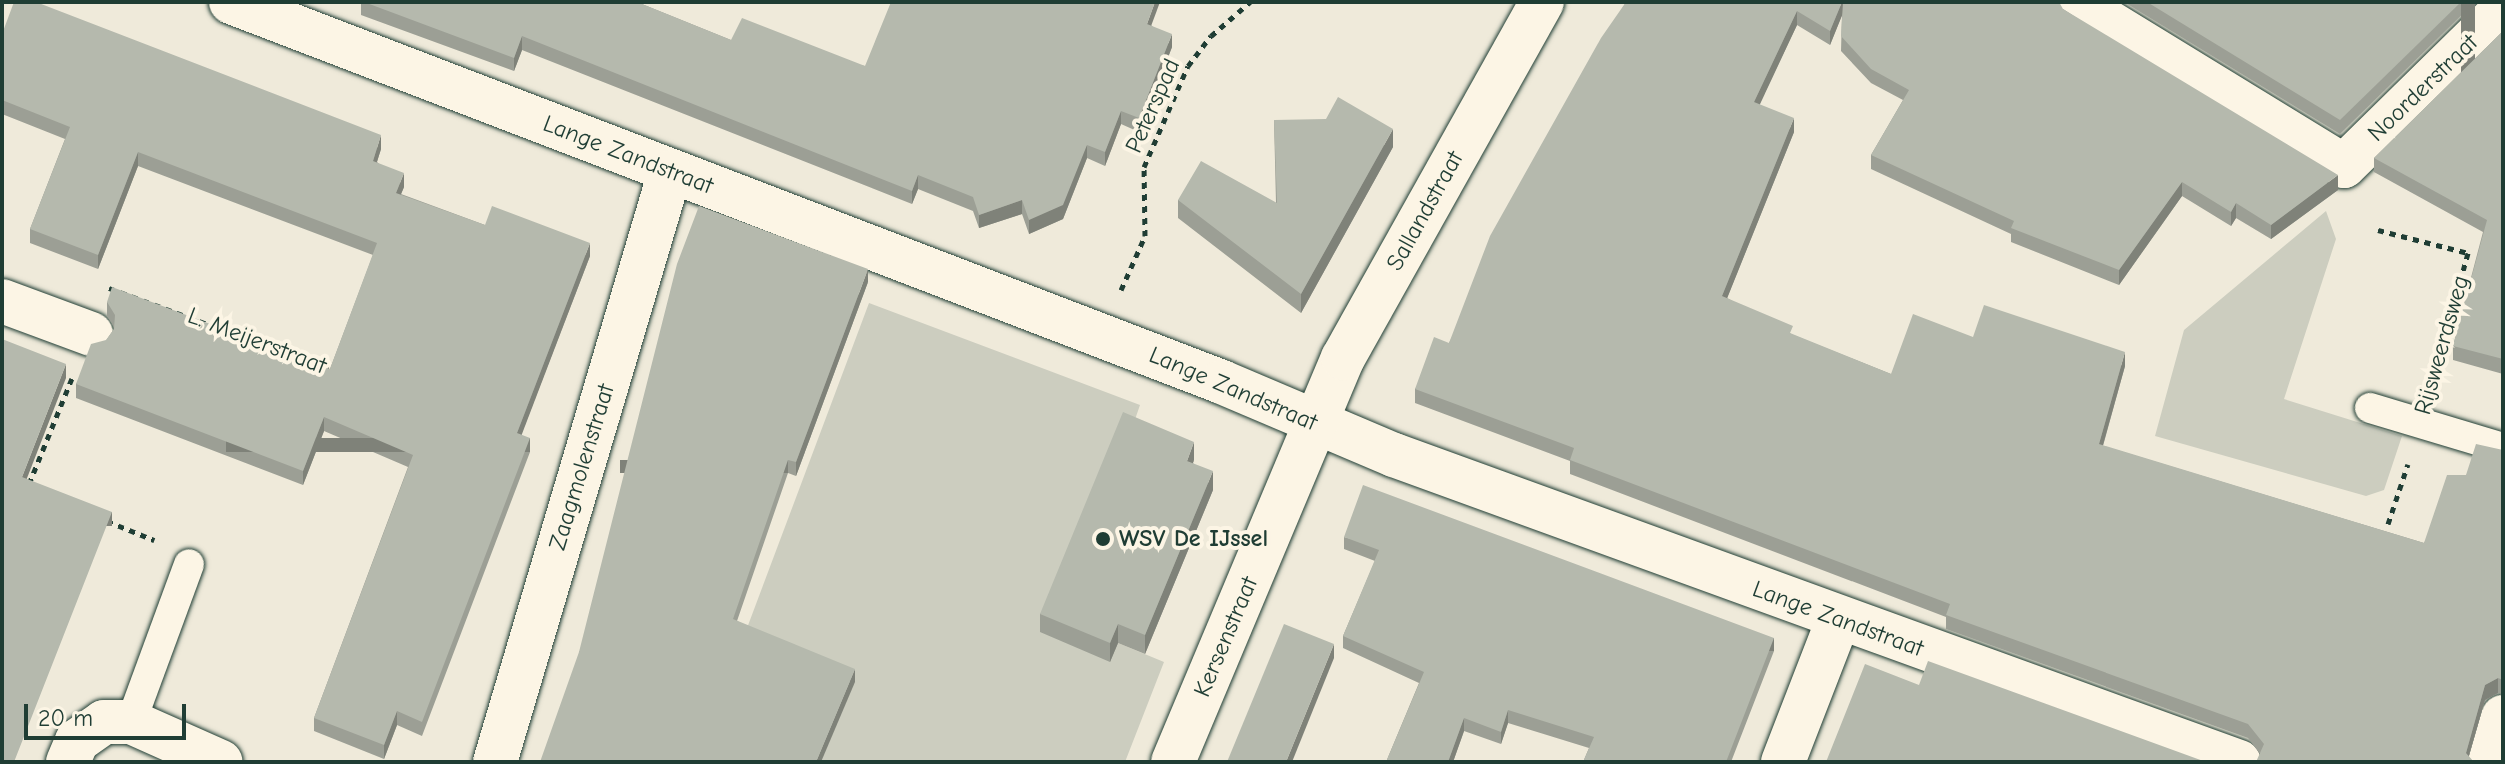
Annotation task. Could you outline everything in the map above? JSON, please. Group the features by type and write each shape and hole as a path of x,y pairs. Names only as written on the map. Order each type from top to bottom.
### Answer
{"street":[{"name":"Lange Zandstraat","path":"231,2 307,15 670,172 1101,335 1315,423 1838,620 2239,762"},
{"name":"Sallandstraat","path":"1315,423 1343,358 1542,2"},
{"name":"Noorderstraat","path":"2076,2 2344,166 2503,10"},
{"name":"Zaagmolenstraat","path":"495,762 670,172"},
{"path":"2,301 91,334"},
{"name":"Kersenstraat","path":"1173,762 1315,423"},
{"path":"1783,762 1838,620"},
{"path":"2490,762 2503,717"},
{"path":"68,762 77,741 104,722 131,722 221,762"}],"lane":[{"path":"2370,408 2503,448"},
{"path":"131,722 189,564"}],"path":[{"name":"Peterspad","path":"1101,335 1145,236 1144,167 1188,66 1211,36 1250,2"},
{"name":"Rijsweerdsweg","path":"2378,230 2468,253 2421,423 2388,524"},
{"name":"L. Meijerstraat","path":"91,334 111,284 347,375"},
{"path":"41,494 28,489 91,334"},
{"path":"96,516 193,555 189,564"}],"shaded area":[{"path":"2326,211 2336,239 2284,399 2402,436 2384,490 2366,496 2155,436 2184,330"},
{"path":"869,303 1140,405 1130,434 1118,643 1164,662 1125,762 812,762 711,724"}],"building":[{"path":"14,2 36,2 381,135 373,161 404,173 396,193 485,225 492,206 590,243 517,433 530,438 422,722 397,711 384,745 314,718 413,455 324,417 303,471 76,384 91,344 106,340 114,329 115,315 107,302 112,287 330,369 377,243 138,152 98,255 30,229 70,127 2,100 2,34"},
{"path":"364,2 637,2 731,40 742,18 865,66 891,2 1155,2 1147,24 1172,34 1139,118 1121,111 1105,152 1087,145 1063,205 1029,220 1022,200 979,215 973,197 918,175 912,191 522,36 514,58"},
{"path":"1626,2 1842,2 1830,31 1797,11 1754,102 1794,118 1722,296 1793,326 1790,333 1891,374 1913,314 1973,337 1984,305 2125,352 2099,444 2424,543 2447,475 2466,475 2476,444 2503,450 2503,680 2498,678 2485,685 2466,753 2474,762 2256,762 2264,744 2248,724 1946,615 1950,604 1570,460 1574,448 1415,389 1434,337 1449,343 1490,236 1601,38"},
{"path":"1843,2 2059,2 2063,9 2338,175 2271,225 2236,203 2231,212 2182,182 2119,270 2011,228 2014,221 1871,155 1909,90 1871,69 1841,36"},
{"path":"2147,2 2461,2 2340,120"},
{"path":"2503,31 2503,359 2453,346 2487,220 2374,158"},
{"path":"1338,97 1393,129 1301,294 1178,200 1201,161 1277,203 1274,120 1326,119"},
{"path":"699,206 868,269 796,462 788,460 733,619 855,669 816,762 540,762 579,652 677,264"},
{"path":"2,339 66,364 22,477 112,512 14,762 2,762"},
{"path":"1123,412 1194,442 1187,461 1213,471 1145,635 1118,624 1110,643 1040,614"},
{"path":"1363,485 1774,638 1726,762 1583,762 1594,737 1508,710 1501,732 1464,718 1448,762 1386,762 1424,672 1343,636 1379,550 1344,537"},
{"path":"1284,624 1334,644 1286,762 1227,762"},
{"path":"1928,661 2206,762 1826,762 1865,664 1919,685"}],"place":[{"name":"WSV De IJssel","path":"1103,539"}]}
